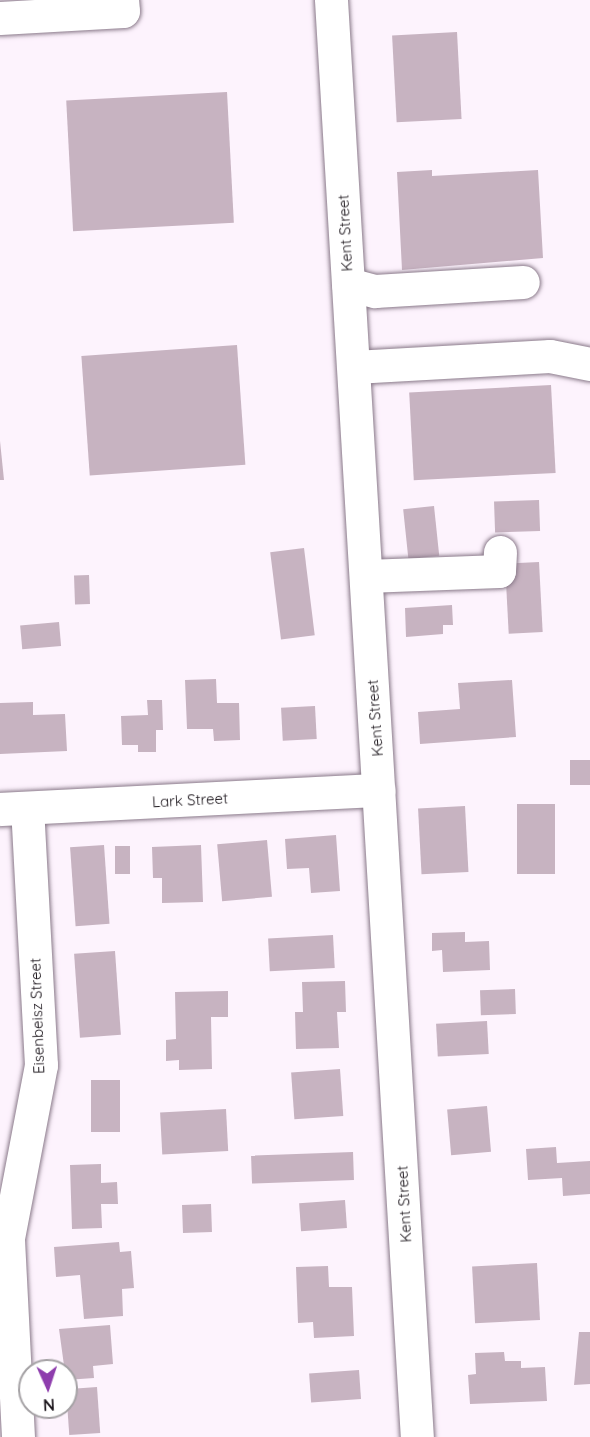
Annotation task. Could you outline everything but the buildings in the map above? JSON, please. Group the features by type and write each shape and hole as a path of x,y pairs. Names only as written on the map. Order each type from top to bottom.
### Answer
{"street":[{"path":"0,18 123,11 122,0"},
{"name":"Kent Street","path":"331,0 417,1437"},
{"path":"348,284 375,291 523,282"},
{"path":"354,367 550,356 590,364"},
{"path":"366,576 500,571 500,552"},
{"name":"Lark Street","path":"13,809 380,790"},
{"name":"Eisenbeisz Street","path":"13,809 41,1065 8,1238 18,1437"}]}
